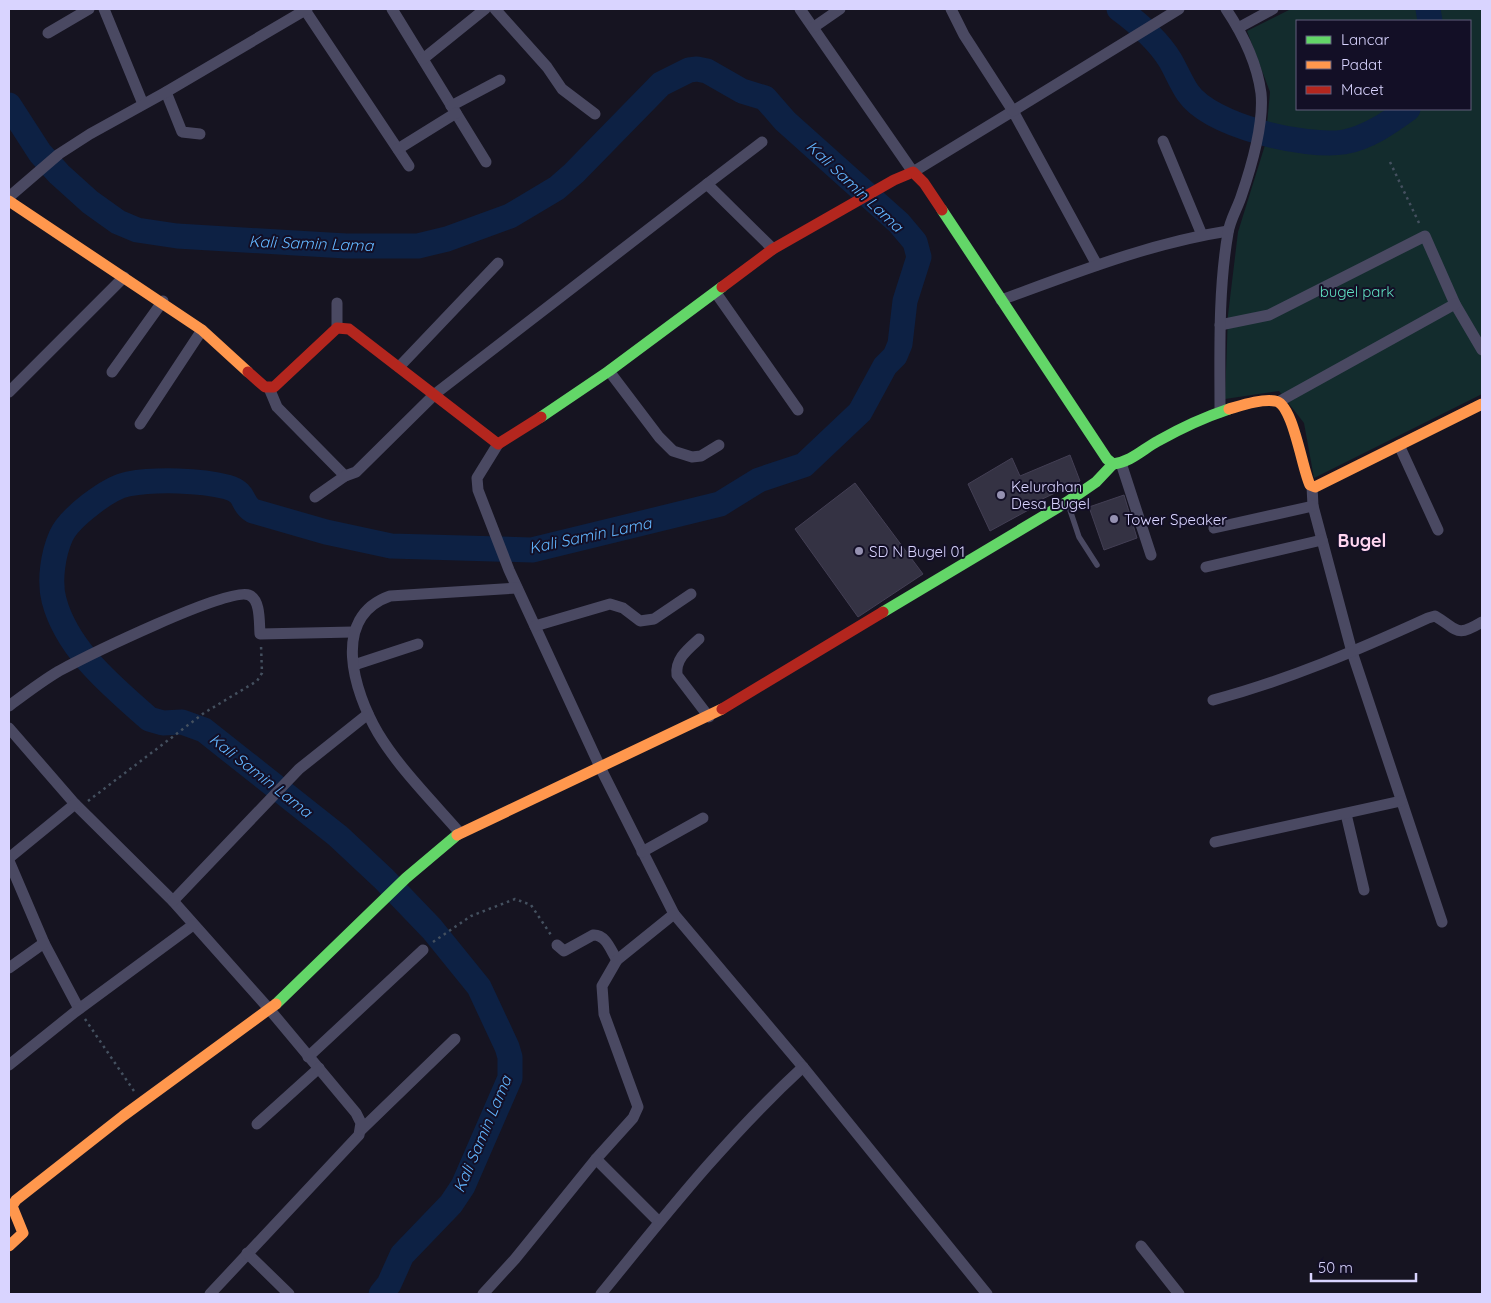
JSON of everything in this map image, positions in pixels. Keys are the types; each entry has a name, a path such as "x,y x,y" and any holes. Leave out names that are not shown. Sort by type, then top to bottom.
{"street":[{"path":"48,33 89,9"},
{"path":"104,9 143,104"},
{"path":"392,9 486,162"},
{"path":"495,9 547,67 562,89 595,114"},
{"path":"800,9 914,172 924,183 1107,459 1117,464 1151,556"},
{"path":"814,27 840,9"},
{"path":"952,9 964,35 1013,110 1097,265"},
{"path":"987,1294 803,1067 674,914 602,769 517,588 477,484 481,470 498,444 609,371 773,249 894,180 914,172 1179,9"},
{"path":"1220,412 1220,325 1228,231 1241,196 1260,121 1261,93 1254,64 1238,28 1226,9"},
{"path":"1238,28 1272,9"},
{"path":"9,197 59,154 300,11 409,166"},
{"path":"423,59 478,11"},
{"path":"398,148 500,80"},
{"path":"166,92 182,132 200,134"},
{"path":"1163,140 1202,235"},
{"path":"315,497 346,476 356,472 435,394 762,142"},
{"path":"707,184 773,249"},
{"path":"9,201 163,302 202,330 260,384 269,388 279,384 337,328 337,303"},
{"path":"1001,300 1097,265 1202,235 1228,231"},
{"path":"1220,325 1269,315 1424,236 1455,304 1482,350"},
{"path":"399,368 498,263"},
{"path":"9,392 124,277"},
{"path":"716,293 798,410"},
{"path":"112,372 163,302"},
{"path":"9,1246 23,1233 11,1203 142,1102 270,1010 393,890 460,833 602,769 709,717 1067,502 1096,482 1117,464 1156,442 1220,412 1280,401 1455,304"},
{"path":"337,328 349,329 498,444"},
{"path":"140,424 202,330"},
{"path":"609,371 659,438 673,451 692,457 701,456 719,445"},
{"path":"269,388 272,400 277,407 346,476"},
{"path":"1280,401 1291,420 1303,473 1312,486 1313,506 1352,652 1442,922"},
{"path":"1312,486 1328,482 1482,404"},
{"path":"1399,445 1438,530"},
{"path":"1214,528 1313,506"},
{"path":"1206,567 1322,540"},
{"path":"460,833 379,734 368,714 359,689 354,665 353,632 368,607 377,600 390,596 517,588"},
{"path":"9,706 58,672 190,609 237,594 247,594 252,597 256,604 260,634 353,632"},
{"path":"535,626 610,604 623,608 640,621 647,621 654,619 691,594"},
{"path":"1213,700 1284,678 1352,652 1428,618 1435,616 1459,631 1465,632 1482,622"},
{"path":"699,639 681,656 676,669 677,675 709,717"},
{"path":"354,665 418,644"},
{"path":"173,901 299,769 368,714"},
{"path":"9,728 77,806 173,901 270,1010 356,1113 361,1123 361,1130"},
{"path":"1215,842 1401,801"},
{"path":"77,806 9,860 44,943 79,1009"},
{"path":"1346,814 1364,890"},
{"path":"642,852 703,818"},
{"path":"483,1294 515,1259 596,1159 633,1118 638,1107 602,1007 602,986 617,960 674,914"},
{"path":"9,1065 79,1009 193,925"},
{"path":"557,945 564,951 593,935 598,935 604,938 617,960"},
{"path":"9,968 44,943"},
{"path":"308,1057 422,950"},
{"path":"210,1294 361,1130 455,1038"},
{"path":"601,1294 738,1129 803,1067"},
{"path":"257,1124 319,1068"},
{"path":"596,1159 659,1222"},
{"path":"1141,1246 1179,1294"},
{"path":"247,1253 290,1294"}],"lane":[{"path":"1067,502 1079,537 1097,565"}],"path":[{"path":"1390,162 1424,236"},
{"path":"77,806 204,713 259,679 262,673 260,634"},
{"path":"422,950 471,916 515,900 531,905 557,945"},
{"path":"79,1009 142,1102"}],"green space":[{"name":"bugel park","path":"1291,9 1482,9 1482,394 1314,478 1304,423 1279,391 1225,399 1228,315 1238,232 1265,145 1270,92 1247,31"}],"building":[{"name":"Kelurahan Desa Bugel","path":"1070,455 1080,481 1032,504 1034,507 990,531 968,484 1012,458 1020,476"},
{"name":"SD N Bugel 01","path":"855,483 923,574 858,617 795,529"},
{"name":"Tower Speaker","path":"1124,495 1137,538 1104,550 1089,507"}],"waterway":[{"name":"Kali Samin Lama","path":"1119,9 1159,45 1170,60 1188,93 1200,105 1237,125 1306,142 1344,142 1361,137 1385,125 1407,110"},
{"name":"Kali Samin Lama","path":"1428,9 1430,20"},
{"name":"Kali Samin Lama","path":"9,105 40,153 59,174 90,202 118,222 137,230 177,236 346,246 418,246 447,239 510,216 557,188 661,84 689,70 697,69 707,71 742,91 765,98 785,121 899,223 915,242 919,257 905,301 900,344 895,356 885,366 860,412 804,465 759,480 720,504 532,550 391,546 326,532 253,511 246,505 238,492 227,487 191,482 151,481 128,484 100,497 80,513 61,536 53,568 52,585 54,600 60,618 69,635 92,666 149,719 163,723 182,722 204,730 338,836 384,879 432,929 479,987 507,1047 510,1057 510,1078 463,1186 451,1204 402,1255 389,1284 381,1294"}],"traffic: fast":[{"path":"942,210 1107,459 1113,464 1131,458 1184,427 1229,409"},
{"path":"541,417 609,371 722,287"},
{"path":"883,612 1067,502 1096,482 1113,464"},
{"path":"276,1004 406,878 457,835"}],"traffic: slow":[{"path":"9,201 202,330 248,372"},
{"path":"1229,409 1264,401 1275,401 1281,405 1292,424 1310,485 1315,487 1482,404"},
{"path":"457,835 722,709"},
{"path":"9,1246 23,1233 12,1206 16,1200 123,1116 276,1004"}],"traffic: jam":[{"path":"722,287 773,249 894,180 913,172 924,183 942,210"},
{"path":"248,372 265,387 274,387 337,328 349,329 498,444 541,417"},
{"path":"722,709 883,612"}],"place":[{"name":"Kelurahan Desa Bugel","path":"1001,495"},
{"name":"Tower Speaker","path":"1114,519"},
{"name":"SD N Bugel 01","path":"859,551"}],"district":[{"name":"Bugel","path":"1362,540"}]}
